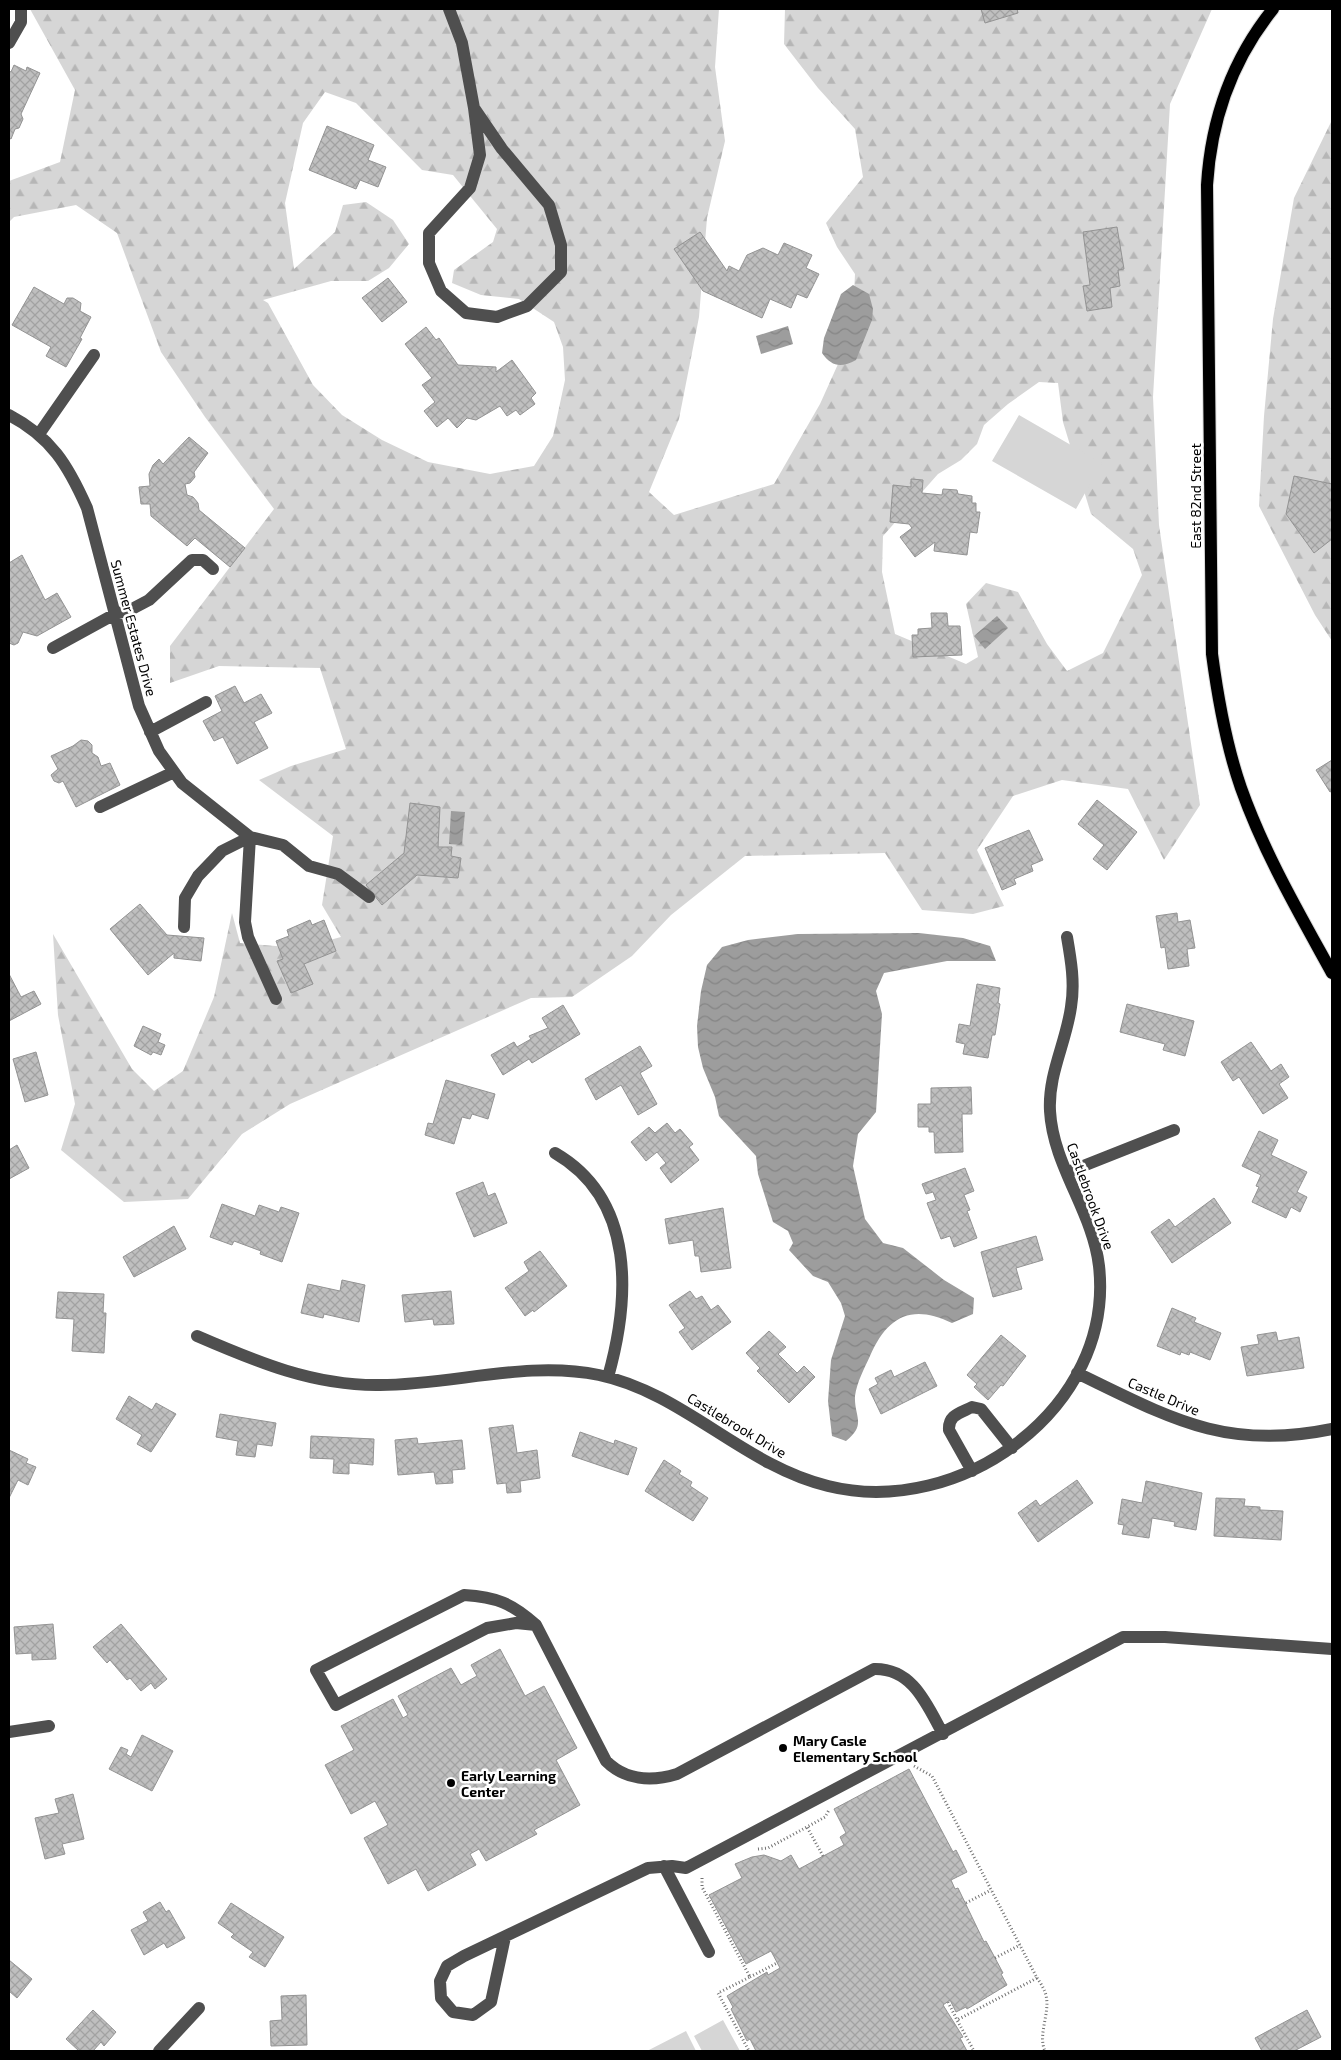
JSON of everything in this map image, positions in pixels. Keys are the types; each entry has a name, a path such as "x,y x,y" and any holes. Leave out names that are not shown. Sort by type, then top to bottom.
{"main road":[{"name":"East 82nd Street","path":"1273,9 1245,51 1224,95 1215,126 1209,160 1207,215 1212,654 1221,713 1240,787 1276,870 1332,973"}],"street":[{"path":"9,43 14,38 21,22 21,9"},
{"path":"449,9 462,43 474,108 480,155 470,188 429,233 429,263 441,291 466,313 497,318 527,306 561,272 561,245 549,205 502,148 474,108"},
{"path":"39,434 94,355"},
{"name":"Summer Estates Drive","path":"9,415 39,434 56,450 68,468 87,508 139,706 159,751 182,783 250,837"},
{"path":"53,648 115,614 130,610 149,600 192,560 203,560 213,568"},
{"path":"150,732 206,702"},
{"path":"100,808 174,772"},
{"path":"184,927 185,898 198,876 222,851 250,837 283,845 309,866 338,874 369,897"},
{"path":"250,837 245,922 248,937 276,998"},
{"name":"Castlebrook Drive","path":"197,1336 275,1369 337,1383 409,1384 550,1369 608,1377 637,1386 677,1406 774,1467 827,1486 882,1492 937,1484 972,1472 1012,1448 1049,1414 1077,1373 1092,1336 1100,1301 1100,1282 1095,1247 1054,1135 1050,1109 1051,1082 1071,1007 1072,958 1067,937"},
{"path":"1068,1172 1174,1130"},
{"path":"555,1152 587,1178 605,1203 620,1252 623,1305 618,1340 608,1377"},
{"name":"Castle Drive","path":"1077,1373 1175,1420 1200,1428 1254,1436 1290,1436 1332,1429"},
{"path":"972,1472 949,1430 952,1417 972,1407 981,1409 1012,1448"},
{"path":"536,1625 516,1623 487,1628 336,1705 316,1670 464,1595 489,1596 521,1611 536,1625 606,1761 616,1772 648,1780 677,1774 874,1669 886,1669 909,1680 918,1689 943,1734"},
{"path":"505,1936 498,1959 491,2002 473,2015 453,2012 441,1998 440,1981 448,1966 505,1936 648,1868 664,1866 686,1868 1129,1636 1332,1650"},
{"path":"9,1732 50,1726"},
{"path":"664,1866 709,1952"},
{"path":"158,2051 199,2008"}],"path":[{"path":"909,1767 917,1766 932,1776 1045,1992 1043,2042 1045,2051"},
{"path":"756,1849 768,1848 807,1827 825,1817 830,1809"},
{"path":"807,1827 823,1856"},
{"path":"709,1874 702,1879 702,1887 750,1977"},
{"path":"966,1903 991,1890"},
{"path":"995,1958 1020,1944"},
{"path":"750,2051 718,1993 777,1963"},
{"path":"957,2020 1037,1978"},
{"path":"948,2002 974,2051"}],"green space":[{"path":"30,9 719,9 715,67 725,141 707,218 699,317 679,419 649,492 674,515 774,484 820,404 852,333 855,274 837,247 826,223 863,177 855,129 818,88 784,44 785,9 1212,9 1170,104 1153,397 1159,525 1200,805 1164,860 1128,789 1062,780 1013,796 977,850 1004,906 973,914 922,910 885,853 745,856 671,915 632,956 572,997 531,998 290,1104 242,1134 188,1199 124,1202 61,1150 75,1104 58,1015 53,934 132,1069 154,1091 183,1071 214,997 232,913 240,943 300,948 341,937 322,905 333,836 259,780 291,766 346,749 320,668 219,666 170,683 170,646 274,509 205,417 161,352 117,233 76,205 14,217 9,222 9,181 60,162 75,90","holes":["325,92 356,103 422,170 453,175 497,229 493,242 454,270 452,283 481,295 519,299 554,322 563,347 565,380 553,436 534,466 490,474 428,462 382,440 342,415 313,385 268,303 263,300 331,281 368,281 389,268 409,244 393,220 366,202 343,205 335,232 294,269 285,203 303,123","1039,382 1058,383 1063,422 1091,514 1133,549 1142,575 1103,653 1067,671 1047,644 1018,592 986,583 966,604 978,657 966,664 895,634 882,572 883,536 938,474 961,460 977,444 984,425 1008,404"]},
{"path":"1332,120 1332,641 1315,615 1259,506 1264,416 1273,319 1294,198"},
{"path":"1019,415 1102,463 1076,509 992,461"},
{"path":"723,2020 740,2051 702,2051 694,2036"},
{"path":"686,2031 696,2051 647,2051"}],"water":[{"path":"853,285 869,294 873,309 872,320 856,360 837,365 829,361 822,353 824,338 841,294"},
{"path":"788,326 793,344 761,354 756,336"},
{"path":"997,616 1008,628 985,649 974,636"},
{"path":"451,811 465,812 462,845 449,844"},
{"path":"919,933 963,938 990,946 996,961 947,961 884,973 876,991 882,1014 876,1112 858,1134 853,1166 865,1219 883,1243 903,1248 944,1280 974,1298 973,1314 952,1323 924,1314 913,1314 902,1317 884,1332 857,1386 855,1403 858,1425 846,1441 832,1436 828,1401 831,1360 845,1316 841,1303 828,1282 813,1276 789,1250 793,1243 788,1231 773,1222 758,1174 756,1156 719,1116 715,1097 703,1068 698,1047 697,1026 701,991 707,965 722,947 748,940 798,934"}],"building":[{"path":"981,9 1017,9 1018,13 985,23"},
{"path":"14,65 26,71 27,67 40,73 21,114 23,119 19,128 15,129 11,139 9,138 9,71 11,72"},
{"path":"327,126 374,145 368,160 386,167 378,187 360,180 356,189 309,170"},
{"path":"1117,227 1124,269 1118,270 1120,286 1110,288 1112,307 1087,311 1083,286 1090,285 1083,232"},
{"path":"700,232 727,271 729,266 739,271 747,255 763,248 778,255 784,243 812,255 806,268 819,274 807,298 797,294 791,308 770,299 762,318 703,291 674,249"},
{"path":"388,278 407,302 382,322 362,298"},
{"path":"34,287 64,304 67,298 73,298 81,303 80,311 91,317 80,338 82,339 66,367 46,356 51,347 12,325"},
{"path":"426,327 436,340 439,338 458,365 496,367 496,372 512,360 536,393 531,398 535,404 520,415 516,410 507,416 500,406 476,420 467,418 457,428 448,418 437,427 424,411 435,402 422,385 432,378 405,344"},
{"path":"189,437 208,453 194,472 195,477 190,483 185,484 187,495 193,497 198,503 199,510 245,548 230,567 195,538 187,546 151,516 150,504 141,504 139,487 150,486 149,474 153,465 159,459 163,464"},
{"path":"1294,476 1332,484 1332,539 1314,553 1286,514"},
{"path":"911,479 923,480 922,493 942,495 943,489 957,490 958,494 972,496 972,503 976,503 976,512 980,512 977,533 970,532 967,555 934,551 935,542 915,557 900,537 912,528 909,524 890,522 893,485 911,487"},
{"path":"22,555 45,600 57,593 71,617 37,636 23,632 18,643 14,645 9,643 9,563"},
{"path":"931,613 947,613 948,626 960,626 962,655 913,657 912,635 918,635 918,629 932,628"},
{"path":"235,686 244,703 261,694 272,713 254,722 268,748 237,764 223,737 214,741 203,721 222,711 215,696"},
{"path":"81,740 88,741 92,745 92,753 98,757 101,766 110,763 120,785 76,807 63,781 59,783 54,781 51,775 58,769 51,756 73,746"},
{"path":"1332,760 1332,791 1330,792 1316,770"},
{"path":"1097,800 1137,832 1107,870 1093,859 1104,845 1078,824"},
{"path":"410,803 440,807 438,847 452,847 451,856 461,858 458,878 417,875 382,905 366,885 404,853"},
{"path":"1029,830 1043,860 1031,865 1033,871 1014,879 1016,884 1002,890 985,848"},
{"path":"140,904 167,935 204,938 201,961 174,958 174,953 148,975 110,929"},
{"path":"1177,913 1178,922 1190,920 1195,948 1187,949 1189,966 1168,969 1165,947 1161,948 1156,916"},
{"path":"310,920 312,925 324,920 336,951 304,964 313,984 291,993 277,961 283,959 276,941 289,936 287,930"},
{"path":"9,974 21,997 34,991 41,1004 9,1021"},
{"path":"977,984 1000,988 998,1003 1000,1004 995,1035 992,1035 988,1058 963,1054 965,1044 956,1042 959,1024 970,1026"},
{"path":"1127,1004 1194,1021 1185,1056 1163,1050 1165,1044 1120,1032"},
{"path":"563,1005 580,1034 532,1063 529,1059 503,1075 491,1055 514,1042 517,1047 531,1039 529,1036 548,1028 542,1018"},
{"path":"143,1026 161,1034 158,1042 165,1045 161,1055 153,1052 151,1055 134,1046"},
{"path":"1251,1042 1271,1071 1281,1064 1289,1077 1279,1084 1288,1098 1263,1114 1239,1077 1233,1081 1221,1062"},
{"path":"640,1046 652,1066 640,1073 657,1104 638,1115 621,1085 596,1100 585,1079"},
{"path":"36,1052 48,1095 25,1102 13,1059"},
{"path":"446,1080 495,1094 488,1119 472,1114 470,1119 462,1117 454,1144 425,1135 428,1123 433,1124"},
{"path":"971,1087 972,1114 962,1114 963,1152 935,1153 934,1132 929,1132 929,1127 918,1127 918,1104 931,1104 931,1088"},
{"path":"667,1123 675,1133 680,1129 693,1144 689,1147 699,1160 671,1183 660,1168 666,1163 657,1152 646,1161 631,1142 649,1127 655,1133"},
{"path":"1259,1131 1278,1140 1271,1155 1307,1172 1297,1192 1307,1197 1300,1212 1291,1207 1286,1218 1252,1202 1259,1187 1256,1186 1261,1175 1242,1166"},
{"path":"17,1145 29,1168 9,1179 9,1150"},
{"path":"965,1168 974,1191 964,1195 970,1210 967,1211 977,1238 954,1247 950,1236 941,1239 927,1203 936,1200 933,1192 926,1194 922,1184"},
{"path":"483,1182 488,1196 495,1193 507,1223 474,1237 456,1193"},
{"path":"1214,1198 1231,1223 1172,1263 1151,1232 1169,1219 1175,1227"},
{"path":"222,1204 255,1216 259,1205 279,1212 281,1207 299,1213 282,1262 260,1254 261,1251 234,1241 232,1245 210,1237"},
{"path":"723,1208 731,1268 701,1272 699,1256 695,1256 693,1240 669,1244 665,1219"},
{"path":"174,1226 186,1249 134,1277 123,1257"},
{"path":"1036,1236 1043,1260 1016,1268 1022,1289 993,1297 981,1252"},
{"path":"540,1251 567,1286 534,1312 533,1310 525,1316 505,1288 529,1271 524,1262"},
{"path":"342,1280 365,1285 359,1322 324,1314 323,1318 301,1313 308,1284 340,1291"},
{"path":"451,1291 454,1324 434,1325 433,1319 405,1322 402,1295"},
{"path":"690,1291 696,1299 702,1296 711,1310 718,1305 731,1322 692,1350 679,1332 685,1328 669,1305"},
{"path":"58,1292 104,1294 103,1313 106,1313 104,1353 72,1351 74,1319 56,1318"},
{"path":"1172,1308 1196,1318 1194,1322 1221,1333 1210,1360 1190,1352 1189,1355 1181,1352 1180,1355 1157,1346"},
{"path":"769,1331 786,1347 778,1354 797,1373 804,1366 815,1377 789,1403 757,1371 760,1368 746,1353"},
{"path":"1276,1332 1278,1341 1299,1337 1304,1368 1247,1376 1241,1347 1259,1344 1257,1335"},
{"path":"1001,1335 1026,1356 1003,1386 1001,1385 988,1400 974,1387 977,1384 967,1375"},
{"path":"925,1362 937,1386 881,1414 869,1389 878,1384 875,1378 891,1370 894,1377"},
{"path":"129,1396 152,1410 156,1403 176,1414 151,1452 137,1444 142,1435 116,1419"},
{"path":"220,1414 276,1423 272,1446 257,1444 255,1457 236,1455 238,1441 216,1437"},
{"path":"513,1425 517,1453 537,1450 540,1478 520,1481 521,1492 507,1493 506,1483 497,1484 489,1428"},
{"path":"580,1432 614,1444 615,1440 637,1448 628,1475 572,1456"},
{"path":"311,1436 374,1439 373,1465 349,1463 349,1474 333,1473 334,1459 310,1458"},
{"path":"417,1438 418,1444 462,1440 465,1469 452,1470 453,1483 436,1484 434,1472 398,1475 395,1440"},
{"path":"9,1450 28,1459 26,1463 36,1467 28,1485 18,1480 9,1498"},
{"path":"664,1460 681,1471 679,1474 692,1482 690,1486 708,1498 693,1521 645,1491"},
{"path":"1077,1480 1093,1503 1038,1542 1018,1513 1036,1500 1040,1506"},
{"path":"1146,1481 1202,1493 1196,1530 1174,1526 1175,1522 1152,1518 1149,1538 1122,1534 1124,1525 1118,1524 1122,1499 1142,1503"},
{"path":"1216,1498 1245,1499 1244,1506 1260,1507 1260,1510 1283,1511 1281,1540 1214,1536"},
{"path":"53,1624 56,1659 32,1660 32,1653 16,1654 14,1627"},
{"path":"121,1624 167,1679 155,1689 151,1683 141,1691 130,1678 127,1680 110,1660 107,1663 93,1647"},
{"name":"Early Learning Center","path":"500,1649 525,1696 544,1686 577,1748 556,1760 580,1805 534,1830 537,1834 486,1861 479,1849 470,1854 476,1865 428,1891 416,1869 388,1884 364,1838 388,1825 375,1801 351,1814 325,1765 354,1750 341,1726 393,1699 403,1718 408,1715 398,1696 451,1668 461,1685 477,1676 471,1665"},
{"path":"142,1735 173,1751 152,1791 109,1769 121,1747 128,1750 126,1754 131,1757"},
{"path":"909,1769 953,1852 956,1850 967,1872 951,1880 955,1889 958,1888 984,1942 986,1941 1003,1973 1001,1974 1007,1985 967,2009 966,2007 956,2012 950,2000 943,2005 963,2037 960,2038 967,2051 756,2051 750,2039 747,2041 731,2009 733,2007 727,1996 767,1972 768,1975 780,1968 771,1951 746,1964 709,1895 742,1878 735,1864 752,1857 764,1855 781,1861 791,1855 799,1869 844,1845 840,1837 846,1833 834,1809"},
{"path":"73,1794 84,1839 62,1844 65,1854 45,1859 35,1818 59,1813 55,1799"},
{"path":"160,1902 166,1912 169,1910 185,1938 167,1948 164,1943 144,1955 131,1930 148,1921 143,1912"},
{"path":"231,1903 284,1937 265,1967 249,1957 253,1952 231,1937 234,1934 218,1923"},
{"path":"9,1960 32,1979 17,1998 9,1991"},
{"path":"306,1995 307,2045 271,2046 270,2021 282,2020 281,1996"},
{"path":"93,2010 116,2032 104,2046 101,2042 93,2051 79,2051 66,2039"},
{"path":"1307,2010 1321,2037 1294,2051 1262,2051 1255,2038"}],"place":[{"name":"Mary Casle Elementary School","path":"783,1748"},
{"name":"Early Learning Center","path":"451,1783"}]}
